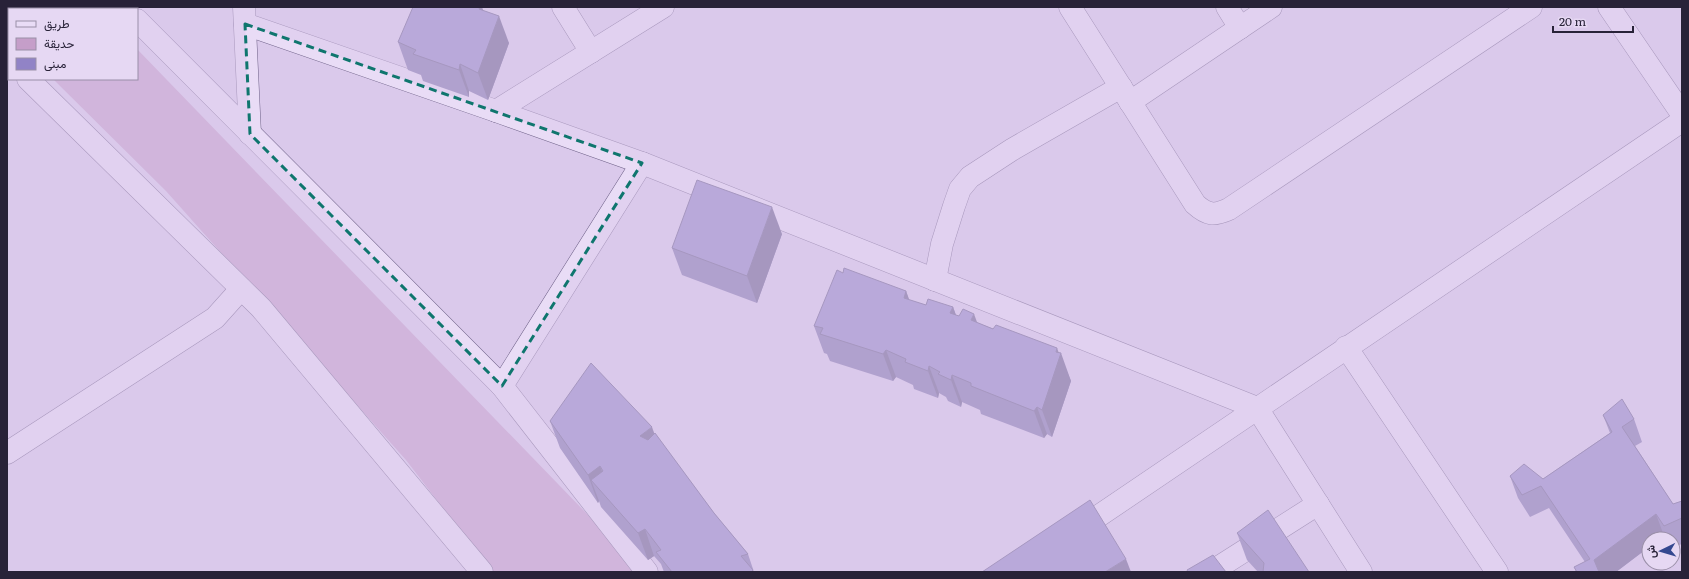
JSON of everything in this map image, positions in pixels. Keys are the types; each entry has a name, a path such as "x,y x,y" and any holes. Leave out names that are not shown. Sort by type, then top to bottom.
{"street":[{"path":"563,7 591,52"},
{"path":"496,111 663,7"},
{"path":"1070,7 1194,204 1202,211 1212,214 1219,214 1229,209 1531,7"},
{"path":"1227,7 1240,28"},
{"path":"935,280 942,244 954,206 960,189 970,177 1013,149 1125,94 1240,28 1271,7"},
{"path":"1609,7 1682,114"},
{"path":"250,134 245,16 496,111 642,164 1257,408 1361,572"},
{"path":"138,21 502,386 647,572"},
{"path":"29,80 261,308 482,572"},
{"path":"1061,541 1682,121"},
{"path":"502,386 642,164"},
{"path":"7,453 215,318 241,289"},
{"path":"1346,347 1497,572"},
{"path":"1211,572 1318,504"}],"highlighted area":[{"path":"245,24 642,163 502,386 250,134"}],"green space":[{"path":"7,7 97,8 8,8 8,33"},
{"path":"138,50 588,515 638,572 492,572 406,460 166,191 54,80 138,80"}],"building":[{"path":"413,7 480,7 479,9 499,16 478,73 460,64 459,70 413,54 416,50 398,42"},
{"path":"697,180 772,207 747,276 672,248"},
{"path":"844,268 906,291 904,298 926,305 928,299 953,307 950,313 959,316 963,309 974,314 971,320 993,329 996,325 1057,348 1056,352 1061,353 1042,410 1037,407 1034,411 971,386 971,383 952,375 951,380 938,374 940,372 929,366 928,371 905,362 906,359 886,350 883,354 820,334 823,328 814,326 837,270 843,273"},
{"path":"591,363 652,427 640,436 648,440 655,433 714,513 748,554 741,556 753,570 751,572 672,572 656,552 661,550 645,529 638,533 591,480 603,471 600,466 588,475 550,421"},
{"path":"1622,399 1634,419 1622,427 1673,504 1682,501 1682,518 1664,526 1656,514 1594,560 1599,572 1577,572 1574,567 1590,559 1541,486 1522,495 1510,476 1524,464 1543,479 1612,432 1603,415"},
{"path":"1090,500 1126,559 1105,572 982,572"},
{"path":"1268,510 1309,572 1263,572 1264,563 1237,533"},
{"path":"1213,555 1226,572 1188,572 1187,570"}]}
